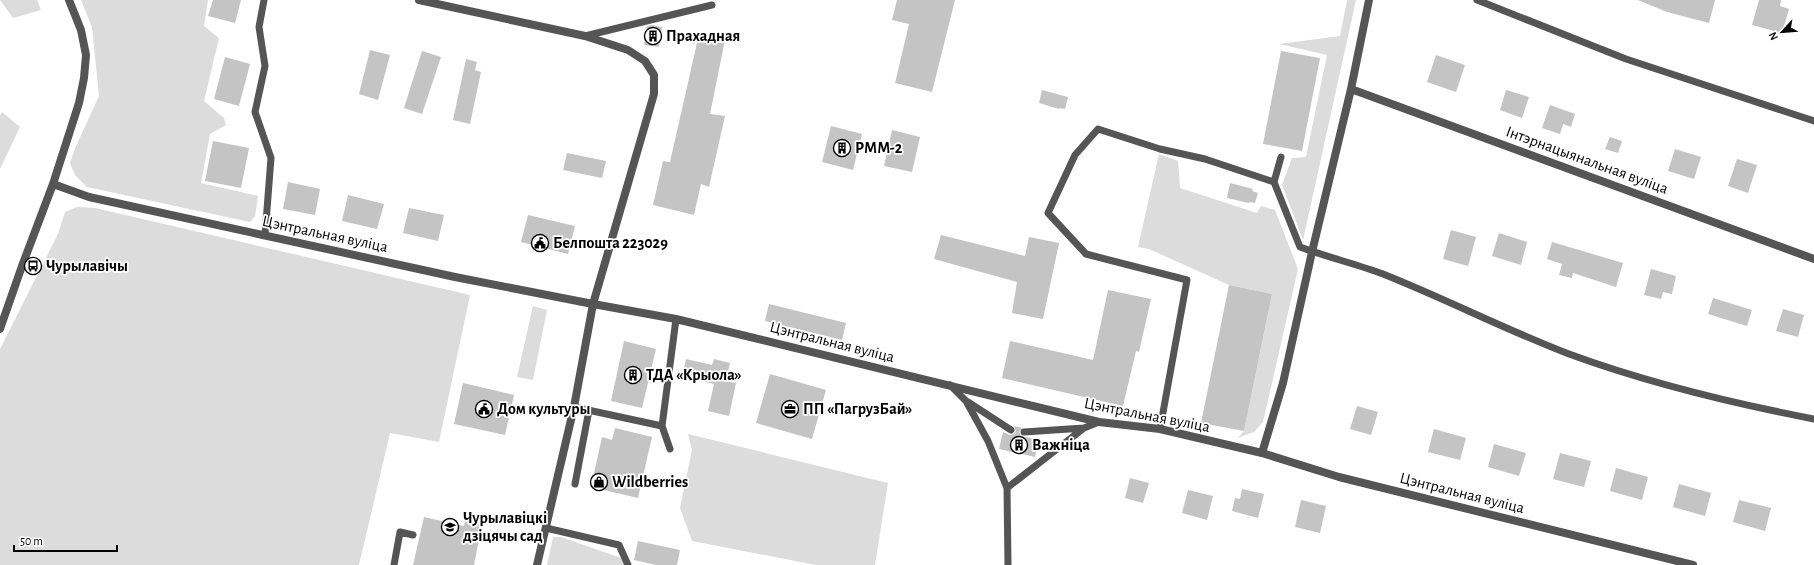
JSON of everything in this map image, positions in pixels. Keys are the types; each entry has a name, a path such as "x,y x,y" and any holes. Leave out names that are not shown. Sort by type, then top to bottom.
{"street":[{"path":"0,329 53,184 79,103 84,78 86,55 81,30 69,0"},
{"path":"419,0 585,36 628,50 645,61 654,75 654,94 593,304 574,407 537,565"},
{"path":"1262,453 1284,384 1312,252 1351,89 1369,0"},
{"name":"Інтэрнацыянальная вуліца","path":"1351,89 1814,259"},
{"name":"Цэнтральная вуліца","path":"53,184 89,197 265,236 455,277 676,319 1099,422 1160,429 1262,453 1339,477 1693,565"}],"lane":[{"path":"264,0 259,27 265,66 255,112 271,158 265,236"},
{"path":"1477,0 1626,59 1814,121"},
{"path":"585,36 712,5"},
{"path":"1160,429 1187,280 1086,254 1048,213 1075,155 1098,129 1160,149 1205,159 1274,182"},
{"path":"1281,157 1274,182 1300,247 1384,274 1569,354 1649,380 1770,411 1814,419"},
{"path":"670,450 662,426 676,319"},
{"path":"950,385 966,401 1012,430"},
{"path":"966,401 988,441 1007,488 1008,565"},
{"path":"574,407 662,426"},
{"path":"575,484 589,410"},
{"path":"1007,488 1084,428 1099,422"},
{"path":"1024,432 1084,428"},
{"path":"546,528 619,545 628,565"},
{"path":"394,565 400,532 413,535"}],"shaded area":[{"path":"0,0 37,0 41,10 13,18"},
{"path":"81,0 208,0 204,26 219,38 204,101 224,118 226,125 210,134 201,183 258,196 255,216 250,222 87,187 75,175 70,163 76,146 99,96 92,27"},
{"path":"1347,0 1356,0 1303,240 1282,185 1292,158 1306,157 1327,55 1279,44 1340,36"},
{"path":"2,112 20,127 0,169 0,116"},
{"path":"1159,154 1178,161 1180,188 1257,213 1261,206 1275,210 1298,269 1263,422 1254,432 1238,438 1244,431 1272,294 1229,285 1149,249 1138,247"},
{"path":"77,207 95,208 470,295 439,442 390,433 359,565 0,565 0,349 58,234 65,212"},
{"path":"533,306 547,310 533,380 517,377"},
{"path":"688,434 888,483 875,565 816,565 692,541 680,508 692,450"},
{"path":"553,537 561,537 621,558 625,565 547,565"}],"building":[{"path":"213,0 241,0 235,23 208,16"},
{"path":"897,0 955,0 932,92 895,83 909,24 892,20"},
{"path":"1638,0 1715,0 1709,23 1667,12"},
{"path":"1759,0 1781,0 1780,6 1789,9 1782,33 1752,25"},
{"name":"Прахадная","path":"652,25 662,27 659,47 644,45 647,26"},
{"path":"699,34 725,40 710,114 725,116 709,187 701,184 694,215 653,205 663,161 670,162"},
{"path":"370,50 390,55 378,100 359,94"},
{"path":"422,51 441,57 422,114 404,108"},
{"path":"1281,51 1320,58 1302,151 1263,144"},
{"path":"1436,55 1465,65 1456,92 1427,82"},
{"path":"225,57 250,64 239,106 214,99"},
{"path":"466,59 477,62 475,70 481,72 470,124 453,120"},
{"path":"1042,90 1068,97 1065,109 1059,109 1039,103"},
{"path":"1506,90 1529,97 1522,118 1500,110"},
{"path":"1550,105 1575,114 1571,127 1563,124 1560,134 1542,128"},
{"name":"РММ-2","path":"831,126 862,134 853,170 822,162"},
{"path":"892,130 920,137 912,172 884,166"},
{"path":"1610,137 1622,141 1618,153 1605,149"},
{"path":"213,141 249,148 241,188 205,181"},
{"path":"1675,149 1701,157 1694,179 1668,171"},
{"path":"567,153 606,161 602,178 563,170"},
{"path":"1737,159 1757,165 1748,193 1728,186"},
{"path":"288,182 320,189 315,215 283,209"},
{"path":"1230,183 1253,189 1252,191 1258,193 1255,203 1227,198"},
{"path":"348,195 384,204 377,229 342,221"},
{"path":"409,208 444,215 438,241 403,233"},
{"path":"528,215 575,226 568,254 521,242"},
{"path":"1451,230 1476,237 1468,266 1443,259"},
{"path":"1499,233 1527,242 1521,265 1492,256"},
{"path":"941,235 1025,256 1029,237 1059,243 1043,319 1012,313 1017,282 934,259"},
{"path":"1552,242 1623,263 1616,287 1573,273 1572,278 1559,275 1562,264 1547,259"},
{"path":"1651,269 1676,276 1672,294 1663,292 1661,299 1644,295"},
{"path":"1229,285 1272,294 1244,431 1201,423"},
{"path":"1108,290 1151,299 1139,352 1136,351 1123,406 1002,378 1010,341 1093,360"},
{"path":"1713,298 1752,310 1747,326 1708,314"},
{"path":"769,304 846,323 842,340 765,321"},
{"path":"1783,309 1804,315 1798,337 1776,331"},
{"name":"ТДА «Крыола»","path":"624,341 656,349 642,408 611,401"},
{"path":"686,359 712,365 714,359 730,363 726,381 736,383 729,416 708,411 714,384 682,376"},
{"path":"770,374 826,390 812,439 756,423"},
{"name":"Дом культуры","path":"463,383 514,395 505,435 454,424"},
{"path":"1357,406 1378,412 1371,435 1350,429"},
{"name":"Важніца","path":"1014,426 1022,428 1019,432 1021,436 1039,440 1035,457 999,449 1003,432 1010,435 1014,434 1016,431"},
{"path":"615,428 652,437 638,498 591,487 602,437 612,440"},
{"path":"1434,429 1466,438 1460,460 1428,452"},
{"path":"1494,444 1526,453 1519,476 1488,467"},
{"path":"1560,453 1591,461 1584,487 1553,479"},
{"path":"1616,468 1648,477 1642,500 1610,491"},
{"path":"1130,478 1149,483 1143,503 1125,498"},
{"path":"1679,484 1711,493 1705,516 1673,507"},
{"path":"1242,489 1264,494 1258,518 1232,511 1235,498 1240,499"},
{"path":"1188,490 1213,496 1207,520 1182,513"},
{"path":"1301,500 1326,506 1320,533 1295,527"},
{"path":"1739,500 1771,508 1765,531 1733,522"},
{"path":"424,517 464,526 465,521 482,524 474,565 413,565"},
{"path":"638,541 680,550 677,565 656,565 634,560"}],"place":[{"name":"Прахадная","path":"653,36"},
{"name":"РММ-2","path":"842,148"},
{"name":"Белпошта 223029","path":"540,243"},
{"name":"Чурылавічы","path":"33,266"},
{"name":"ТДА «Крыола»","path":"633,375"},
{"name":"Дом культуры","path":"484,409"},
{"name":"ПП «ПагрузБай»","path":"790,409"},
{"name":"Важніца","path":"1019,445"},
{"name":"Wildberries","path":"599,482"},
{"name":"Чурылавіцкі дзіцячы сад","path":"450,527"}]}
